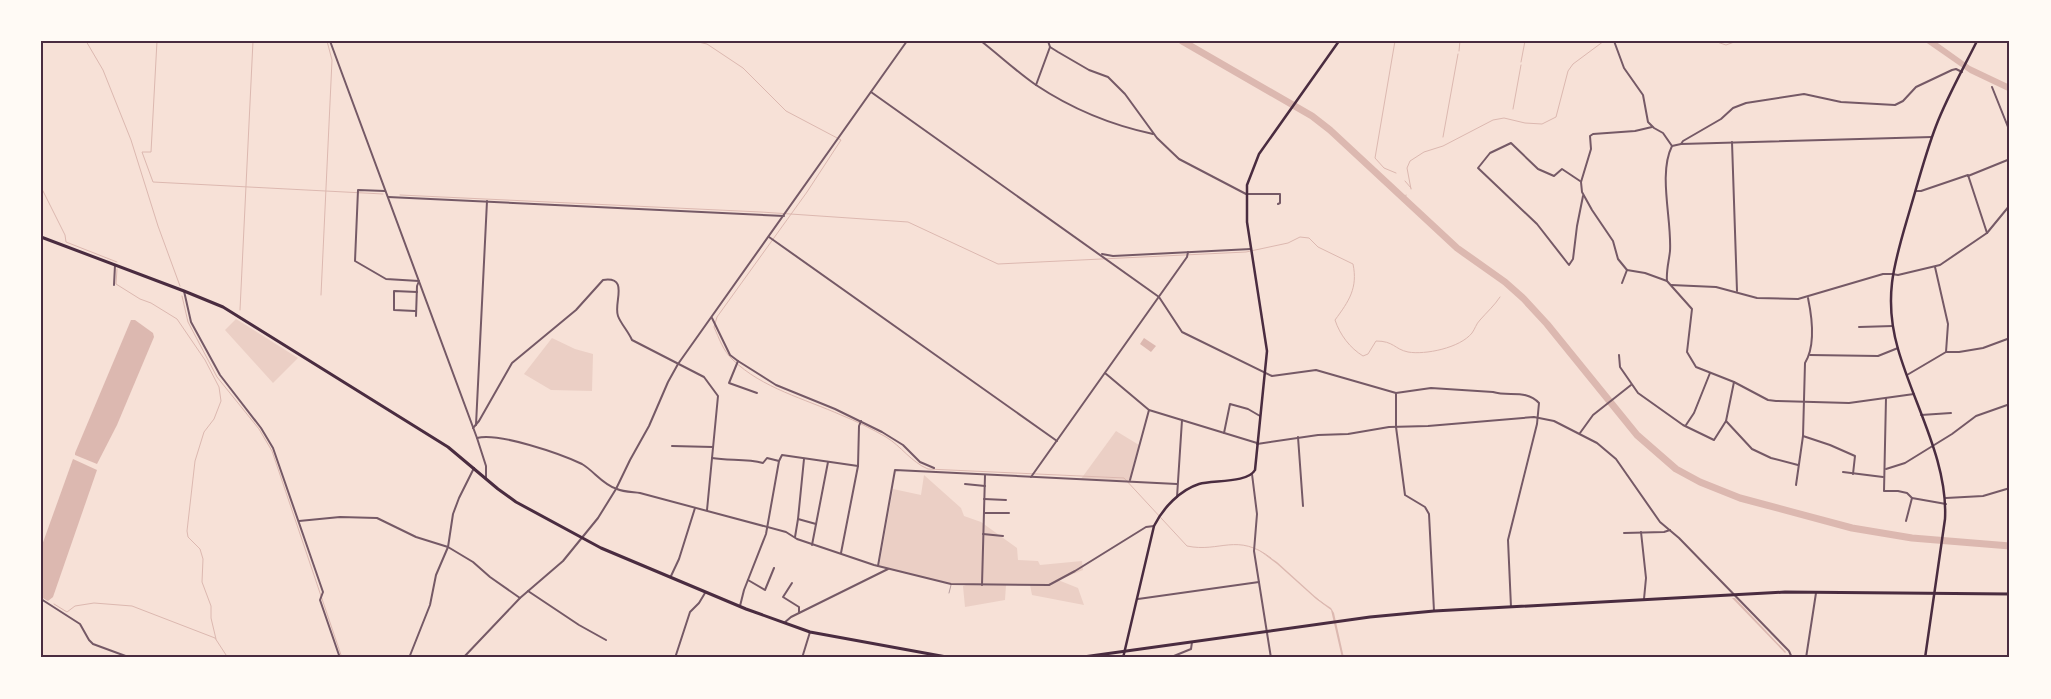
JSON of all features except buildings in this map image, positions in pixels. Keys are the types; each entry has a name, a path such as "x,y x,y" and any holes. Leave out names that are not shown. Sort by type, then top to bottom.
{"highway":[{"path":"42,239 184,291 236,314 448,447 516,502 582,539 640,566 784,624 810,632 931,656 952,658"},
{"path":"1076,658 1333,622 1434,611 1816,591 2010,594"}],"main road":[{"path":"1123,658 1154,526 1162,511 1198,484 1244,478 1252,474 1256,464 1266,374 1266,346 1246,215 1246,194 1252,169 1259,154 1339,41"},
{"path":"1925,658 1943,533 1946,498 1943,478 1898,348 1890,304 1892,274 1932,137 1977,41"}],"street":[{"path":"330,41 477,438 486,466 486,479"},
{"path":"463,658 528,590 563,561 582,539 616,489 655,415 668,382 678,364 907,41"},
{"path":"981,41 1036,85 1060,100 1090,115 1130,129 1153,134"},
{"path":"1036,85 1050,47 1048,41"},
{"path":"1614,41 1624,68 1643,95 1648,122 1652,127 1663,133 1672,146"},
{"path":"1050,47 1089,70 1108,77 1125,94 1153,134 1179,159 1246,194 1280,194 1280,203 1278,204"},
{"path":"1681,144 1721,119 1733,108 1746,103 1804,94 1841,102 1891,106 1903,101 1916,87 1952,70 1962,71"},
{"path":"1992,87 2010,132"},
{"path":"871,92 1159,297 1182,332 1266,374 1272,376 1316,370 1396,393 1431,388 1493,392 1502,395 1522,394 1529,395 1540,403 1539,417 1508,540 1511,606"},
{"path":"1581,182 1562,169 1554,176 1538,169 1511,143 1490,153 1478,168 1537,224 1569,265 1573,259 1583,196 1581,182 1591,150 1590,136 1593,134 1635,131 1652,127"},
{"path":"1672,146 1732,142 1932,137"},
{"path":"1732,142 1737,291"},
{"path":"1668,282 1667,267 1670,250 1666,186 1668,155 1672,146"},
{"path":"1916,191 1968,176 2010,160"},
{"path":"1968,176 1987,233"},
{"path":"385,191 358,190 355,261 386,279 419,281"},
{"path":"1583,196 1613,241 1618,259 1627,270 1668,282 1692,309 1686,352 1696,367 1734,382 1768,400 1803,403 1849,403 1914,394"},
{"path":"388,197 784,216"},
{"path":"476,425 487,201"},
{"path":"1671,285 1716,287 1763,298 1808,298 1883,274 1898,275 1935,267 1987,233 2010,205"},
{"path":"768,237 1057,441"},
{"path":"1101,254 1113,256 1251,249"},
{"path":"1031,477 1187,257 1188,252"},
{"path":"114,285 115,265"},
{"path":"1935,267 1948,324 1946,352"},
{"path":"1622,283 1627,270"},
{"path":"473,428 512,363 576,310 603,280 613,281 619,288 617,314 632,340 704,378 718,396 708,510"},
{"path":"416,316 419,281"},
{"path":"184,291 190,320 220,375 261,428 273,448 323,592 320,600 340,658"},
{"path":"416,311 394,310 394,291 417,292"},
{"path":"1796,485 1803,436 1805,363 1810,355 1812,324 1808,298"},
{"path":"712,318 730,355 738,361 776,385 861,421 893,438 923,464 934,468"},
{"path":"1859,327 1893,326"},
{"path":"1907,375 1946,352 1983,348 2010,338"},
{"path":"1810,355 1878,356 1898,348"},
{"path":"1620,355 1620,367 1631,385 1638,392 1659,409 1686,426 1714,440 1726,421 1734,382"},
{"path":"738,361 729,383 757,393"},
{"path":"1105,373 1148,410 1257,443 1396,427 1539,417 1554,421 1598,443 1616,459 1658,518 1789,651 1792,658"},
{"path":"1686,426 1694,413 1710,373"},
{"path":"1580,433 1593,415 1631,385"},
{"path":"1396,393 1396,427 1405,495 1425,507 1429,514 1434,611"},
{"path":"1886,398 1886,469 1884,490 1898,491 1912,498 1946,504"},
{"path":"1224,432 1230,404 1248,409 1260,416"},
{"path":"1886,469 1905,463 1932,447 1976,416 2010,404"},
{"path":"1130,481 1148,410"},
{"path":"1921,415 1951,413"},
{"path":"1177,498 1182,420"},
{"path":"841,553 858,466 861,421"},
{"path":"1726,421 1752,449 1771,458 1798,465"},
{"path":"477,438 483,436 508,440 558,453 582,465 616,489 708,510 786,532 812,545 878,566 951,584 1054,584 1146,527 1154,526"},
{"path":"1803,436 1855,456 1853,474"},
{"path":"1298,437 1303,506"},
{"path":"672,446 713,447"},
{"path":"740,606 767,527 779,461 782,455 858,466"},
{"path":"712,458 753,460 763,463 767,458 779,461"},
{"path":"795,538 804,459"},
{"path":"812,545 828,462"},
{"path":"408,658 430,605 436,575 448,547 453,514 458,498 474,468"},
{"path":"878,566 895,470 1177,484"},
{"path":"1843,472 1884,478"},
{"path":"1252,474 1258,514 1254,545 1270,658"},
{"path":"982,585 985,475"},
{"path":"965,484 985,486"},
{"path":"1946,498 1983,496 2010,488"},
{"path":"1906,521 1912,498"},
{"path":"984,499 1006,500"},
{"path":"671,578 695,508"},
{"path":"984,512 1008,513"},
{"path":"298,521 340,517 377,518 416,537 448,547 473,562 490,577 503,584 520,598"},
{"path":"798,519 816,524"},
{"path":"1624,533 1664,532 1670,530"},
{"path":"1641,532 1646,578 1644,600"},
{"path":"983,534 1003,536"},
{"path":"748,580 766,590 774,568"},
{"path":"784,624 791,617 888,569"},
{"path":"1136,600 1259,582"},
{"path":"792,583 783,597 799,607 799,613"},
{"path":"528,590 578,626 606,640"},
{"path":"1806,658 1816,591"},
{"path":"675,658 688,618 705,592"},
{"path":"41,599 80,624 87,638 93,644 131,658"},
{"path":"802,658 810,632"},
{"path":"1169,658 1191,648 1192,642"}],"lane":[{"path":"949,594 951,584"}],"shaded area":[{"path":"1924,41 1935,41 1970,66 2010,85 2010,92 1970,73"},
{"path":"236,319 298,358 273,383 225,330"},
{"path":"131,320 135,320 153,333 154,337 117,425 97,464 75,455 75,453"},
{"path":"552,338 575,349 593,354 592,391 551,390 524,374"},
{"path":"1144,338 1156,346 1151,352 1140,344"},
{"path":"1116,431 1139,445 1129,481 1081,479"},
{"path":"73,459 97,470 53,597 48,601 41,597 41,548"},
{"path":"924,475 961,508 964,516 981,522 1017,548 1018,560 1038,561 1040,565 1082,561 1083,570 1058,580 1078,588 1084,605 1032,595 1030,585 1006,585 1005,600 965,607 963,586 966,585 951,584 879,567 893,489 921,495"},
{"path":"1256,548 1277,562 1319,600 1331,608 1334,613 1344,658 1342,658 1331,610"},
{"path":"1732,598 1735,598 1785,653"}],"waterway":[{"path":"86,41 103,70 131,140 158,226 180,286"},
{"path":"157,41 151,152 142,152 153,182 383,194"},
{"path":"240,310 253,41"},
{"path":"321,295 332,60 327,41"},
{"path":"694,41 707,44 743,68 786,111 841,140 807,192 717,317 714,327 724,349 744,370 784,392 881,434 916,462 928,469 1124,478 1187,546 1248,546 1259,550 1271,558"},
{"path":"1182,41 1312,116 1330,130 1457,248 1505,282 1524,299 1547,324 1637,435 1676,469 1700,482 1740,498 1852,528 1912,538 2010,546"},
{"path":"1395,41 1375,158 1384,168 1396,173"},
{"path":"1459,51 1460,41"},
{"path":"1521,62 1525,41"},
{"path":"1411,189 1407,168 1410,161 1424,152 1443,146 1493,120 1504,118 1525,123 1542,124 1556,117 1568,71 1573,64 1604,41"},
{"path":"1714,41 1726,45 1737,41"},
{"path":"1443,137 1458,54"},
{"path":"1513,109 1521,65"},
{"path":"1405,181 1411,188"},
{"path":"41,187 65,235 66,242 117,262"},
{"path":"400,195 761,212 908,222 998,264 1246,252 1288,243 1300,237 1309,238 1318,247 1353,264 1354,280 1351,294 1335,320 1346,341 1363,356 1368,354 1376,341 1387,342 1403,351 1415,353 1442,349 1459,343 1472,333 1500,297"},
{"path":"1405,199 1406,195"},
{"path":"117,269 116,284 177,319 205,360 219,387 221,401 214,419 204,432 195,461 187,531 188,537 200,549 203,559 202,582 211,606 211,618 216,639"},
{"path":"182,296 188,322 217,377 259,429 272,451 342,658"},
{"path":"1315,597 1324,604"},
{"path":"54,604 67,612 75,606 94,603 132,606 215,638 228,658"}]}
